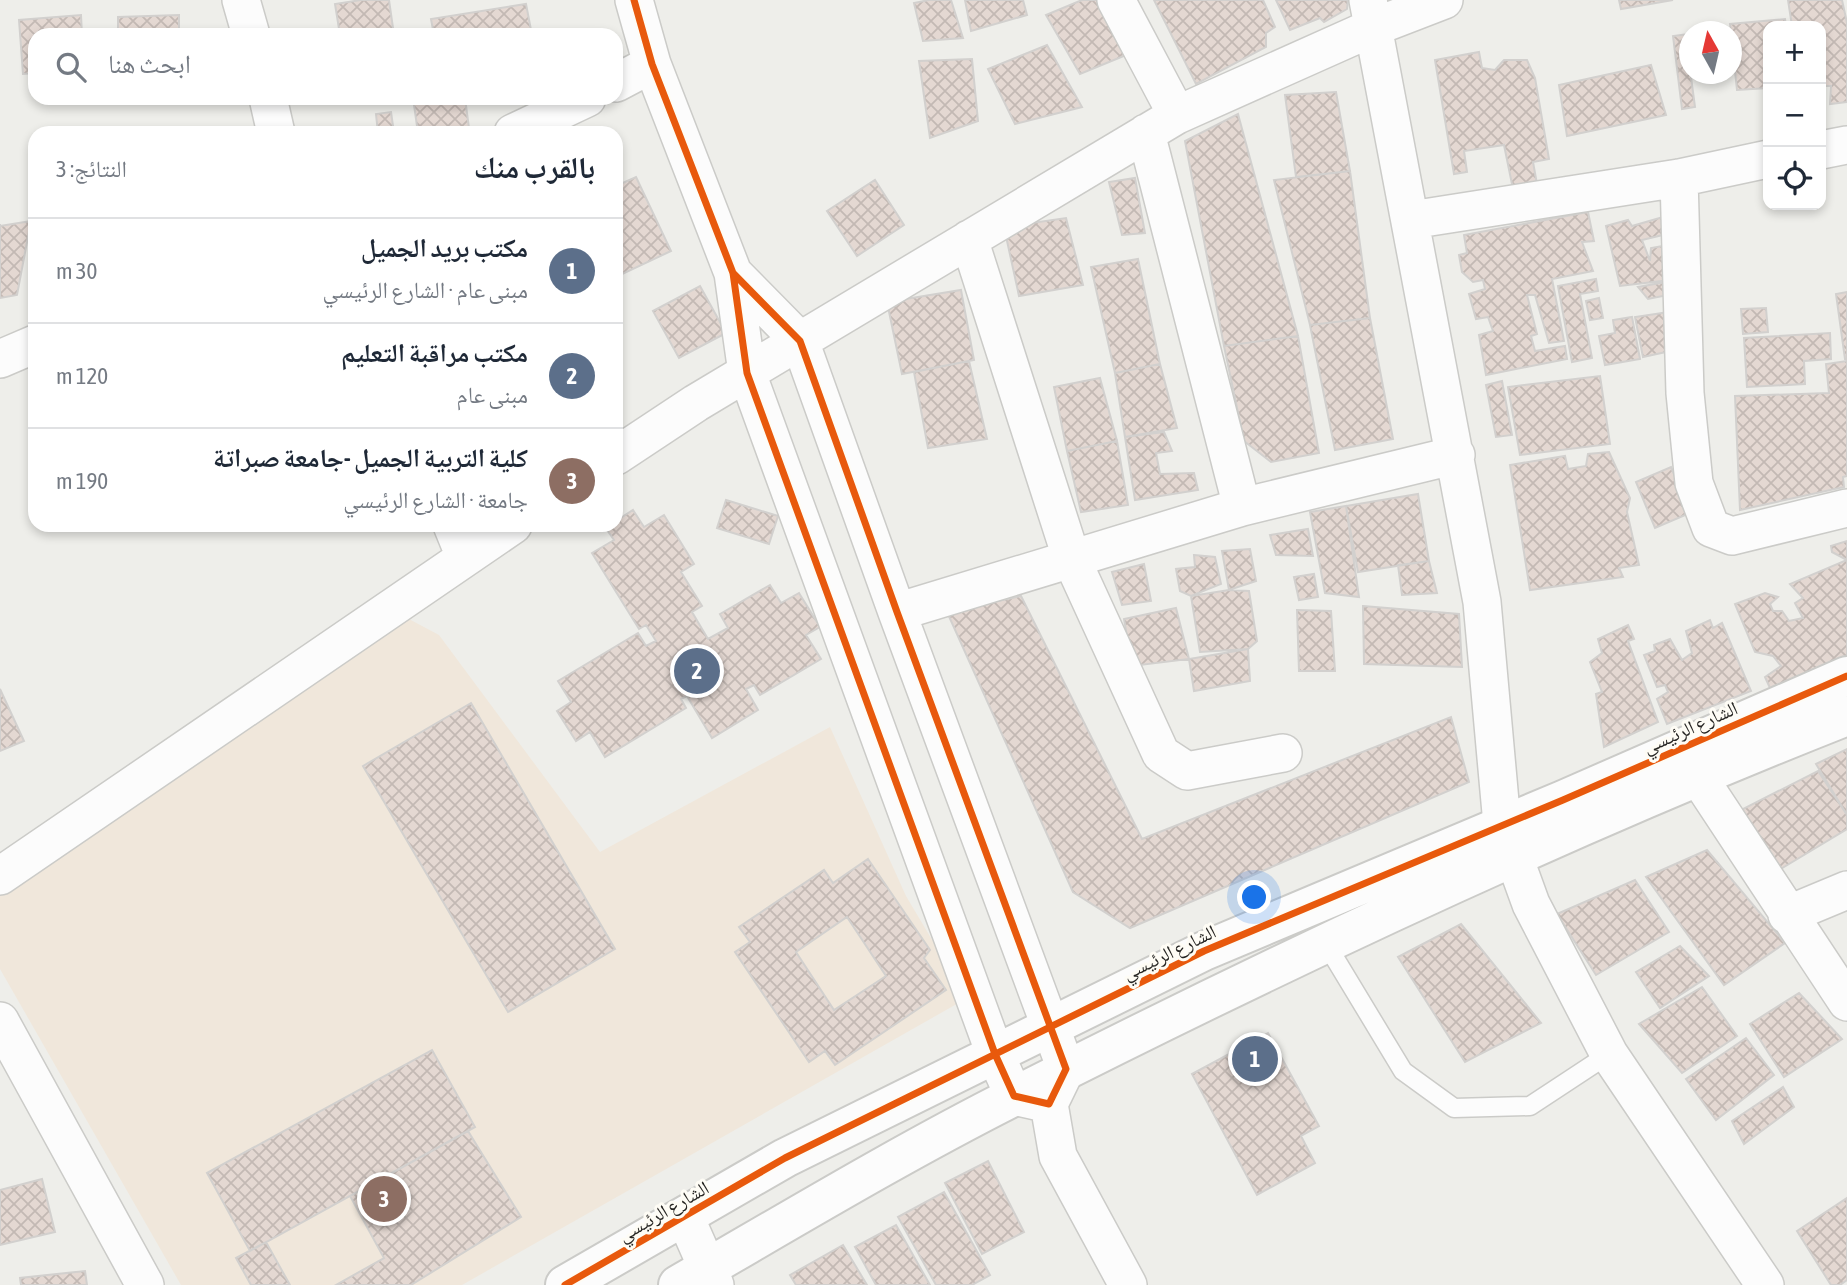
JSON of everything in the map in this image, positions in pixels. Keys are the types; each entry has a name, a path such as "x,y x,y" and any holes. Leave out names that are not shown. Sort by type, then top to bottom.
{"street":[{"path":"241,0 249,28"},
{"path":"634,0 652,64 733,273 747,373 995,1054 1031,1100 1128,1285"},
{"path":"1116,0 1177,116"},
{"path":"623,452 747,373 1146,133 1371,13 1444,0"},
{"path":"1371,13 1482,602 1509,841 1531,904 1609,1054 1765,1285"},
{"path":"623,79 652,64"},
{"path":"270,105 274,126"},
{"path":"528,126 572,105"},
{"path":"1146,133 1242,507"},
{"path":"1826,149 1847,145"},
{"path":"1411,220 1679,178 1763,160"},
{"path":"1679,178 1685,393 1694,483 1711,528 1732,536 1847,508"},
{"path":"969,239 1072,560 1161,754 1187,772 1283,753"},
{"path":"733,273 800,341 1066,1069"},
{"path":"0,359 28,347"},
{"path":"897,612 1242,507 1456,454"},
{"path":"0,876 459,541 489,532"},
{"name":"الشارع الرئيسي","path":"700,1280 1031,1100 1066,1069 1325,942 1509,841 1847,676"},
{"name":"الشارع الرئيسي","path":"565,1285 785,1158 1204,951 1697,775 1847,716"},
{"path":"1697,775 1847,1002"},
{"path":"1787,915 1847,890"},
{"path":"0,1021 145,1285"},
{"path":"685,1217 700,1280"}],"lane":[{"path":"1325,942 1403,1071 1454,1108 1530,1106 1609,1054"}],"shaded area":[{"path":"407,618 439,635 600,852 830,727 906,896 947,965 962,1001 462,1285 181,1285 0,969 0,885"}],"building":[{"path":"389,0 393,28 339,28 335,4"},
{"path":"951,0 963,38 923,41 914,3"},
{"path":"965,0 1023,0 1027,15 971,31"},
{"path":"1082,0 1098,0 1131,53 1080,74 1046,15"},
{"path":"1154,0 1263,0 1275,27 1266,33 1266,47 1196,84"},
{"path":"1276,0 1348,0 1347,9 1324,22 1320,18 1290,30"},
{"path":"1619,0 1673,0 1621,9"},
{"path":"1788,0 1842,0 1847,23 1847,102 1830,104 1831,86 1826,86 1826,21 1791,21"},
{"path":"526,4 531,28 433,28 431,19"},
{"path":"81,15 82,28 28,28 28,74 23,74 19,20"},
{"path":"179,15 179,28 118,28 118,17"},
{"path":"1763,21 1763,88 1737,90 1736,84 1742,84 1742,23"},
{"path":"1679,35 1679,84 1692,84 1695,107 1682,109 1673,36"},
{"path":"1047,45 1082,107 1015,124 988,69"},
{"path":"1479,52 1482,68 1495,70 1504,60 1527,60 1535,78 1549,159 1533,162 1537,184 1513,189 1504,145 1464,151 1467,172 1454,174 1435,60"},
{"path":"972,59 978,121 930,138 919,61"},
{"path":"1651,65 1666,115 1567,136 1559,85"},
{"path":"1336,92 1350,171 1296,177 1285,95"},
{"path":"414,105 466,105 469,126 417,126"},
{"path":"391,112 393,126 377,126 376,114"},
{"path":"1238,114 1298,336 1224,346 1185,141"},
{"path":"1350,171 1370,318 1310,325 1274,180"},
{"path":"636,177 671,251 623,274 623,183"},
{"path":"1135,178 1145,233 1122,235 1109,182"},
{"path":"875,180 904,225 857,256 827,211"},
{"path":"1588,212 1594,241 1582,242 1593,271 1552,279 1564,341 1549,343 1535,295 1527,295 1537,334 1531,336 1535,351 1565,346 1567,359 1486,375 1479,335 1493,331 1488,317 1476,319 1469,294 1485,289 1483,280 1473,282 1462,272 1459,255 1467,253 1464,235"},
{"path":"1663,217 1667,234 1642,240 1650,261 1651,248 1674,244 1670,280 1620,286 1606,226 1628,220 1632,226"},
{"path":"1066,218 1083,285 1019,296 1004,227"},
{"path":"28,221 28,237 17,295 0,298 0,226"},
{"path":"1138,259 1160,364 1115,373 1091,267"},
{"path":"1596,279 1598,291 1580,294 1592,358 1572,362 1558,286"},
{"path":"1666,282 1668,295 1648,299 1638,287"},
{"path":"700,286 726,333 679,358 653,311"},
{"path":"961,290 974,360 902,374 887,302"},
{"path":"1847,292 1847,359 1845,359 1836,294"},
{"path":"1599,298 1603,318 1590,320 1586,301"},
{"path":"1766,308 1768,332 1743,334 1741,309"},
{"path":"1676,311 1680,349 1643,357 1635,317"},
{"path":"1632,317 1640,359 1605,365 1599,336 1615,333 1613,320"},
{"path":"1370,318 1393,439 1335,450 1310,325"},
{"path":"1830,333 1831,359 1804,361 1805,384 1747,387 1744,338"},
{"path":"1298,336 1319,453 1271,462 1244,441 1224,346"},
{"path":"969,361 987,439 928,448 914,372"},
{"path":"1847,361 1847,476 1843,477 1844,487 1740,510 1735,396 1829,393 1826,364"},
{"path":"1160,364 1177,428 1125,437 1115,373"},
{"path":"1600,376 1610,444 1520,455 1508,387"},
{"path":"1100,378 1117,441 1067,451 1054,387"},
{"path":"1502,381 1512,435 1496,437 1486,385"},
{"path":"1164,432 1172,451 1156,453 1160,474 1194,473 1198,490 1135,500 1125,437"},
{"path":"1117,441 1128,505 1081,512 1067,451"},
{"path":"1609,452 1630,498 1627,512 1639,565 1619,568 1623,577 1530,590 1510,465 1565,456 1568,469 1586,466 1588,454"},
{"path":"1671,467 1690,513 1655,528 1636,482"},
{"path":"1418,494 1429,561 1358,572 1346,506"},
{"path":"726,500 778,516 769,544 717,528"},
{"path":"1346,506 1359,597 1325,593 1310,512"},
{"path":"633,510 644,527 664,515 694,564 681,572 702,606 692,612 708,639 728,628 720,614 770,585 781,603 799,593 820,627 806,635 821,659 760,695 754,685 746,689 758,710 712,738 687,696 681,699 686,708 605,757 590,732 576,741 557,711 571,702 558,681 638,633 646,646 656,641 646,625 639,629 592,553 614,540 608,532 623,532 623,516"},
{"path":"1308,529 1313,556 1276,555 1270,535"},
{"path":"1847,541 1847,560 1832,552 1831,546"},
{"path":"1250,549 1256,581 1229,590 1222,551"},
{"path":"1194,555 1215,557 1221,584 1191,596 1180,591 1176,569 1195,567"},
{"path":"1847,560 1847,667 1775,699 1765,677 1781,666 1773,656 1755,652 1735,604 1765,593 1778,597 1770,604 1773,611 1782,611 1789,621 1803,618 1795,603 1803,598 1790,584"},
{"path":"1429,561 1437,593 1402,595 1398,565"},
{"path":"1144,564 1151,601 1122,605 1112,572"},
{"path":"1314,574 1318,597 1299,600 1294,577"},
{"path":"1229,590 1249,591 1257,641 1248,649 1200,652 1191,596"},
{"path":"1021,596 1142,839 1451,717 1469,782 1130,928 1073,892 947,612"},
{"path":"1363,606 1459,614 1462,667 1364,664"},
{"path":"1176,608 1189,659 1132,666 1124,619"},
{"path":"1297,610 1331,611 1335,671 1299,671"},
{"path":"1710,620 1713,628 1722,623 1751,691 1667,724 1657,699 1668,692 1665,685 1657,687 1644,655 1655,651 1654,645 1670,639 1682,660 1692,653 1686,631"},
{"path":"1628,625 1634,639 1628,641 1658,722 1604,747 1596,694 1602,692 1590,662 1602,653 1598,639"},
{"path":"1248,649 1250,681 1194,691 1189,659"},
{"path":"0,689 24,741 0,751"},
{"path":"471,703 615,949 508,1012 363,766"},
{"path":"1847,749 1847,815 1816,764"},
{"path":"1818,771 1847,815 1847,829 1779,870 1737,812"},
{"path":"1707,850 1785,943 1724,985 1646,877"},
{"path":"868,859 930,950 924,958 946,990 835,1065 825,1051 809,1062 735,952 750,942 739,927 824,870 833,883","holes":["847,917 886,976 834,1010 796,952"]},
{"path":"1635,880 1669,932 1596,975 1557,914"},
{"path":"1461,924 1541,1023 1465,1062 1398,957"},
{"path":"1680,946 1709,976 1660,1008 1636,972"},
{"path":"1702,987 1737,1036 1682,1073 1639,1024"},
{"path":"1799,993 1842,1039 1784,1077 1750,1024"},
{"path":"1268,1033 1319,1126 1301,1136 1315,1163 1257,1195 1192,1074"},
{"path":"1746,1038 1774,1075 1716,1120 1686,1079"},
{"path":"432,1050 475,1127 250,1251 207,1173"},
{"path":"1783,1087 1794,1107 1744,1144 1732,1121"},
{"path":"468,1131 521,1217 411,1285 336,1285 384,1258 350,1196"},
{"path":"988,1161 1024,1232 982,1254 945,1183"},
{"path":"42,1179 55,1232 0,1245 0,1190"},
{"path":"944,1192 990,1275 972,1285 936,1285 898,1217"},
{"path":"1847,1198 1847,1280 1840,1285 1831,1285 1797,1231"},
{"path":"896,1225 930,1285 876,1285 855,1247"},
{"path":"266,1242 290,1285 251,1285 236,1258"},
{"path":"843,1245 867,1285 796,1285 790,1275"},
{"path":"85,1271 87,1285 21,1285 20,1278"}],"cycle path":[{"path":"634,0 652,64 733,273 747,373 995,1054 1014,1096 1049,1104 1066,1069 800,341 733,273"},
{"path":"565,1285 785,1158 1204,951 1563,800 1847,676"}],"place":[{"name":"مكتب مراقبة التعليم","path":"697,671"},
{"name":"مكتب بريد الجميل","path":"1255,1059"},
{"name":"كلية التربية الجميل -جامعة صبراتة","path":"384,1199"}]}
